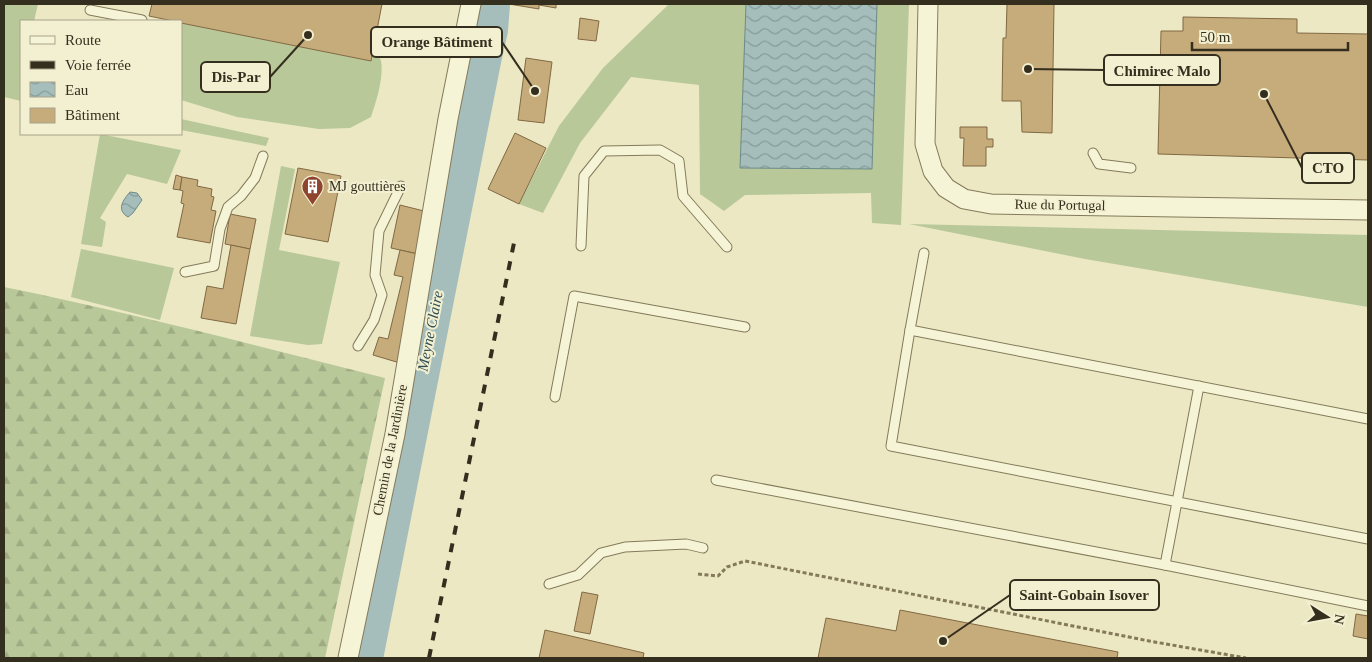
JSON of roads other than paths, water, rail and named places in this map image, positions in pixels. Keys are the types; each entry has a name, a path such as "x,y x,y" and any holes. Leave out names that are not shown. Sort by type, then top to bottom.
{"street":[{"name":"Chemin de la Jardinière","path":"348,658 395,434 448,119 470,4"},
{"name":"Rue du Portugal","path":"928,4 925,144 933,171 946,188 964,199 991,204 1368,210"}],"lane":[{"path":"90,10 142,20"},
{"path":"581,246 584,176 599,157 604,151 660,150 679,161 683,196 728,247"},
{"path":"1093,153 1099,164 1130,168"},
{"path":"185,272 214,266 220,229 228,207 241,196 255,178 263,156"},
{"path":"358,346 374,320 382,295 375,275 379,231 401,186"},
{"path":"924,253 891,446 1368,539"},
{"path":"555,398 574,296 745,327"},
{"path":"910,330 1368,419"},
{"path":"1165,565 1200,386"},
{"path":"716,480 1165,565 1368,606"},
{"path":"549,584 578,574 601,553 625,547 686,544 703,548"}],"water":[{"path":"746,4 877,4 872,169 740,168"},
{"path":"130,192 137,193 142,200 128,217 122,211 122,205"}],"waterway":[{"name":"Meyne Claire","path":"364,658 489,30 491,4"}],"railway":[{"path":"429,658 515,238"}],"place":[{"name":"Dis-Par","path":"308,35"},
{"name":"Chimirec Malo","path":"1028,69"},
{"name":"Orange Bâtiment","path":"535,91"},
{"name":"CTO","path":"1264,94"},
{"name":"MJ gouttières","path":"313,205"},
{"name":"Saint-Gobain Isover","path":"943,641"}]}
